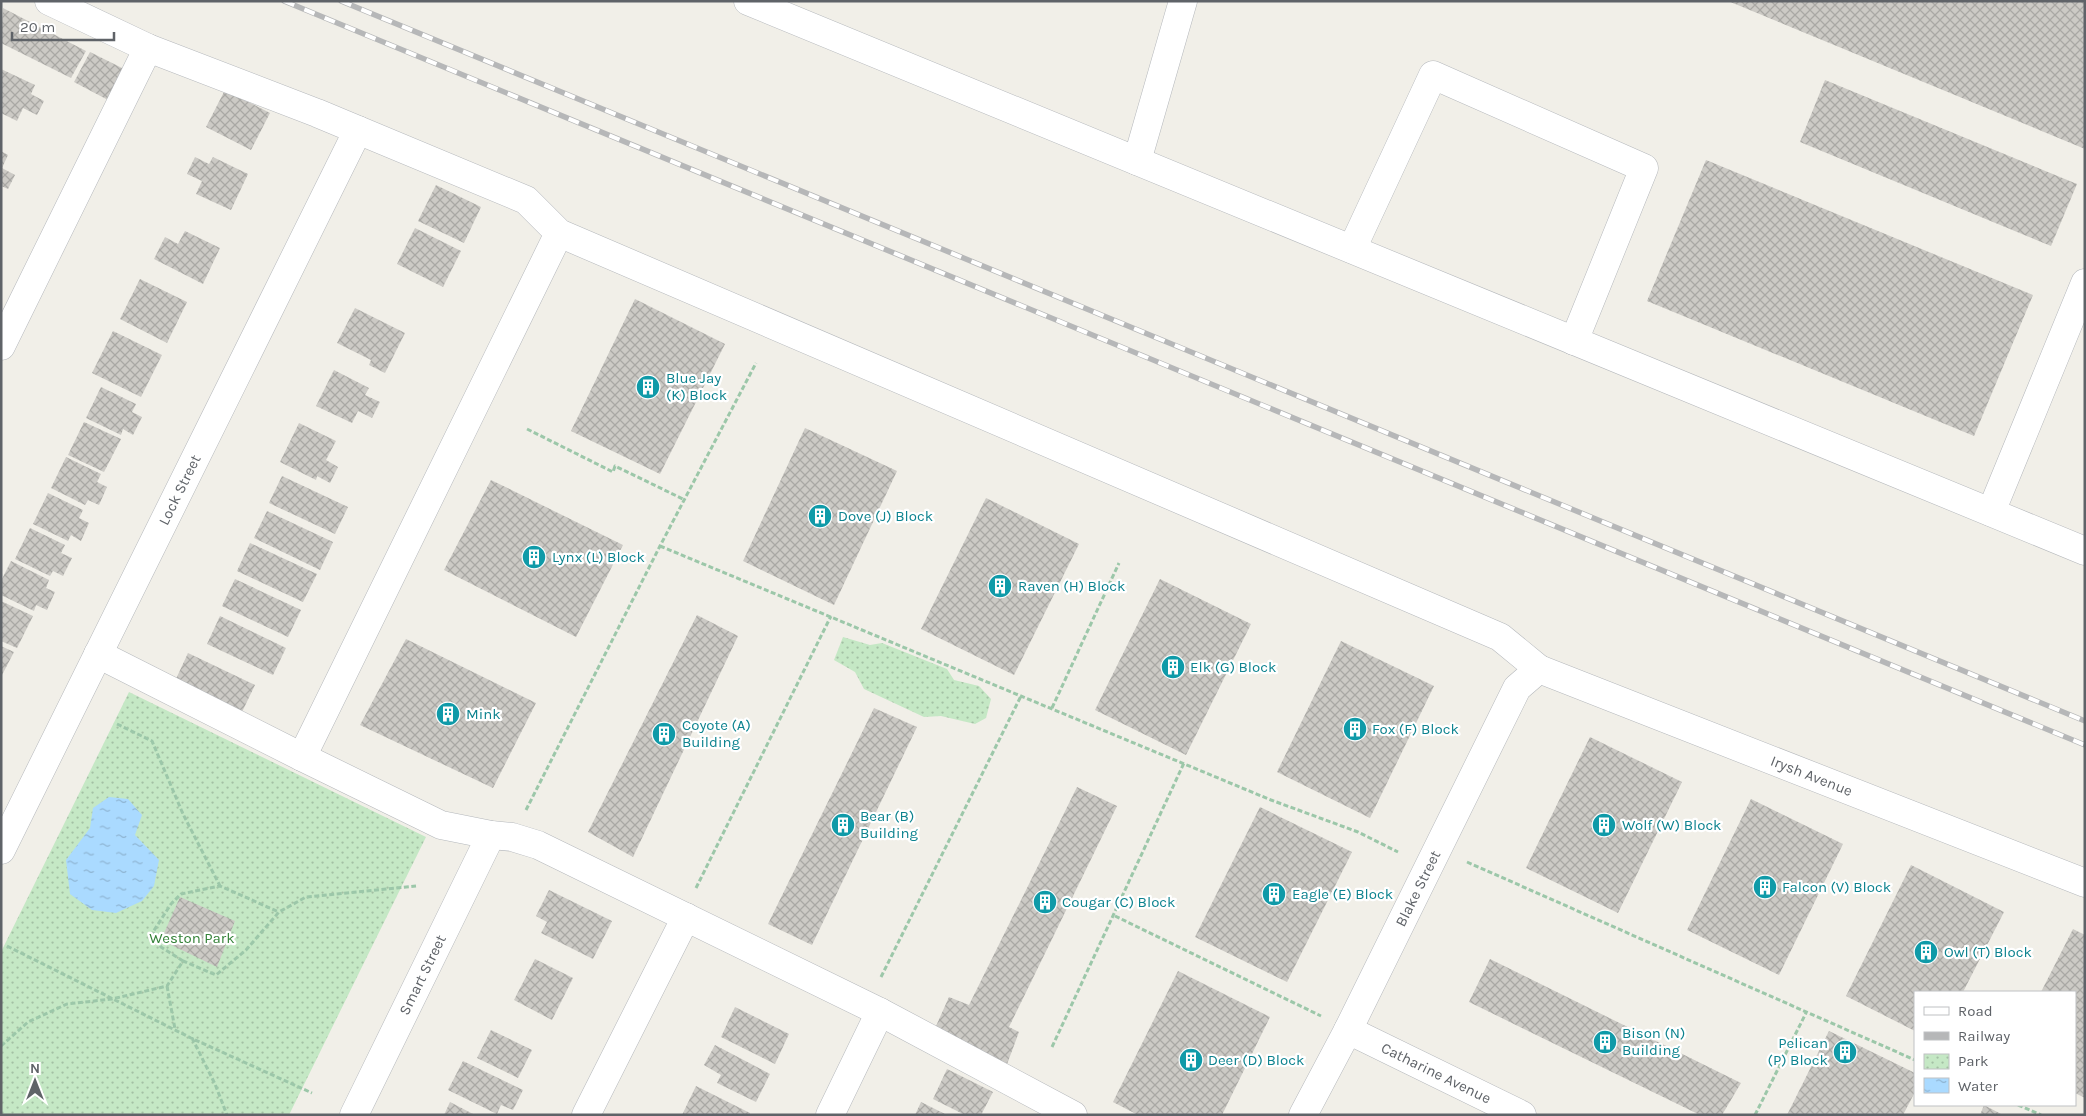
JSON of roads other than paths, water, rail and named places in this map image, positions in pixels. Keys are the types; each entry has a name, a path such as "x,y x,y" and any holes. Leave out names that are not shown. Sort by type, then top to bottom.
{"street":[{"path":"48,1 148,48 358,130 526,200 559,233 302,757"},
{"path":"748,1 2085,551"},
{"path":"1137,161 1183,1"},
{"path":"1,346 148,48"},
{"path":"1352,249 1433,75 1644,168 1574,341"},
{"name":"Lock Street","path":"1,850 358,130"},
{"name":"Irysh Avenue","path":"559,233 1500,638 1539,669 2085,883"},
{"path":"1991,512 2085,283"},
{"path":"98,654 441,825 502,836 538,845 873,1009 1070,1114"},
{"name":"Blake Street","path":"1304,1115 1517,688 1539,669"},
{"name":"Smart Street","path":"354,1115 502,836"},
{"path":"586,1115 684,916"},
{"path":"830,1115 873,1009"},
{"name":"Catharine Avenue","path":"1348,1030 1522,1115"}],"water":[{"path":"109,797 128,799 142,815 135,835 159,860 154,886 142,901 116,913 92,910 70,894 66,860 90,828 93,808"}],"railway":[{"path":"284,1 2085,745"},
{"path":"341,1 2085,721"}],"place":[{"name":"Blue Jay (K) Block","path":"648,387"},
{"name":"Dove (J) Block","path":"820,516"},
{"name":"Lynx (L) Block","path":"534,557"},
{"name":"Raven (H) Block","path":"1000,586"},
{"name":"Elk (G) Block","path":"1173,667"},
{"name":"Mink","path":"448,714"},
{"name":"Fox (F) Block","path":"1355,729"},
{"name":"Coyote (A) Building","path":"664,734"},
{"name":"Bear (B) Building","path":"843,825"},
{"name":"Wolf (W) Block","path":"1604,825"},
{"name":"Falcon (V) Block","path":"1765,887"},
{"name":"Eagle (E) Block","path":"1274,894"},
{"name":"Cougar (C) Block","path":"1045,902"},
{"name":"Owl (T) Block","path":"1926,952"},
{"name":"Bison (N) Building","path":"1605,1042"},
{"name":"Pelican (P) Block","path":"1845,1052"},
{"name":"Deer (D) Block","path":"1191,1060"}],"park label":[{"name":"Weston Park","path":"192,938"}]}
